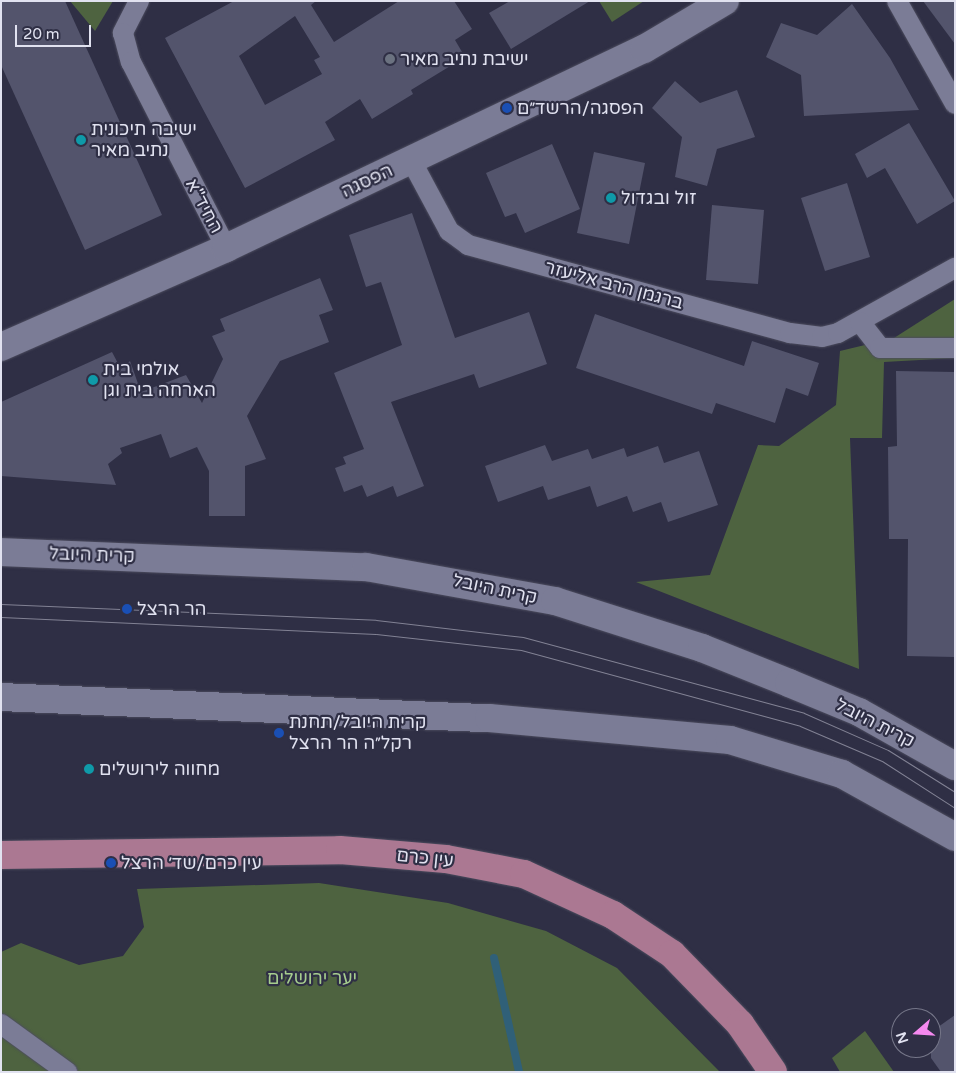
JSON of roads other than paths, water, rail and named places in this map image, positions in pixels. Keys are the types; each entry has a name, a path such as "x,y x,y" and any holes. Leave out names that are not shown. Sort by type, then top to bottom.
{"main road":[{"name":"הפסגה","path":"1,347 226,248 644,50 725,1"},
{"name":"קרית היובל","path":"1,552 366,567 555,601 702,648 789,683 859,712 955,766"},
{"path":"1,696 489,718 730,740 842,774 955,837"},
{"name":"עין כרם","path":"1,855 340,850 446,859 524,874 613,915 672,954 740,1024 773,1072"}],"street":[{"name":"החיד\"א","path":"139,1 123,33 131,62 226,248"},
{"path":"897,1 955,104"},
{"name":"ברגמן הרב אליעזר","path":"411,160 449,231 468,245 790,333 822,337 860,322 955,268"},
{"path":"860,322 880,348 955,348"},
{"path":"1,1024 67,1072"}],"waterway":[{"path":"494,958 519,1072"}],"tram line":[{"path":"1,604 376,620 523,637 804,713 888,750 955,792"},
{"path":"1,617 376,634 521,650 800,726 882,761 955,808"}],"place":[{"name":"ישיבת נתיב מאיר","path":"390,59"},
{"name":"הפסגה/הרשד״ם","path":"507,108"},
{"name":"ישיבה תיכונית נתיב מאיר","path":"81,140"},
{"name":"זול ובגדול","path":"611,198"},
{"name":"אולמי בית הארחה בית וגן","path":"93,380"},
{"name":"הר הרצל","path":"127,609"},
{"name":"קרית היובל/תחנת רקל״ה הר הרצל","path":"279,733"},
{"name":"מחווה לירושלים","path":"89,769"},
{"name":"עין כרם/שד׳ הרצל","path":"111,863"}],"park label":[{"name":"יער ירושלים","path":"312,978"}]}
